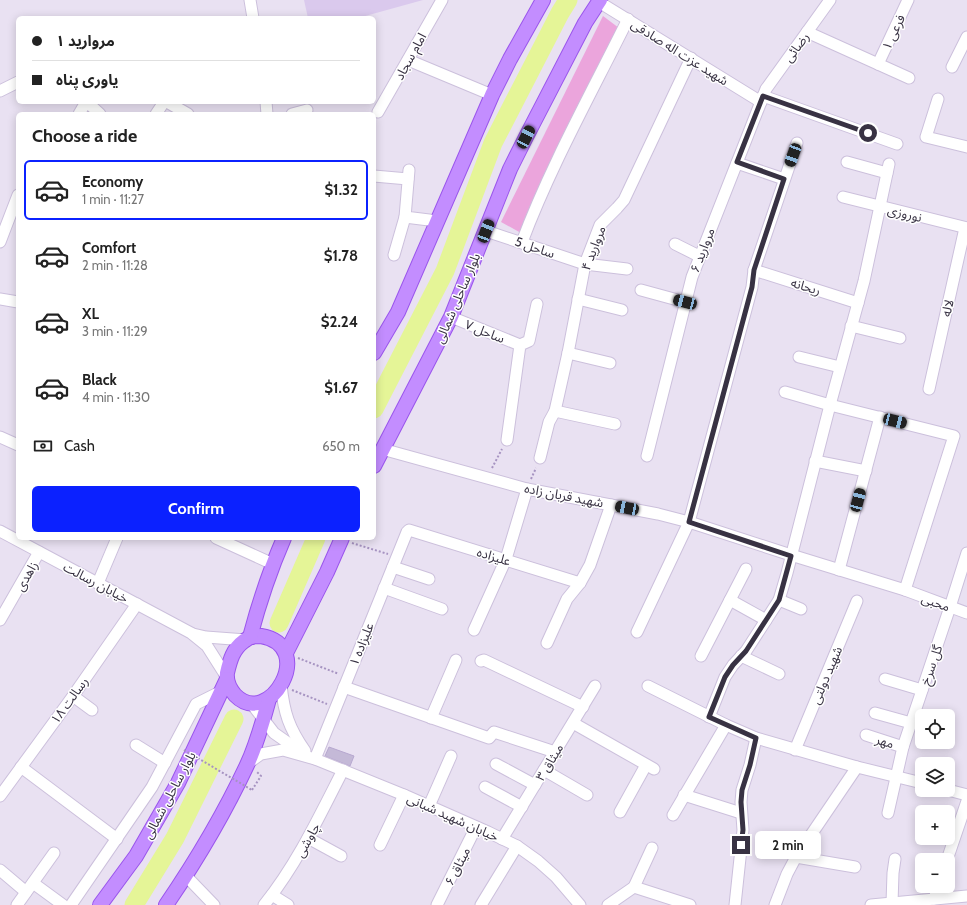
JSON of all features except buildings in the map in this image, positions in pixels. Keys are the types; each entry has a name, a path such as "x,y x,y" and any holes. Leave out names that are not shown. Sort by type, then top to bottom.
{"main road":[{"path":"376,350 398,312 492,95 543,0"},
{"name":"بلوار ساحلی شمالی","path":"376,462 451,318 510,169 585,23 600,1"},
{"path":"248,638 273,564 283,540"},
{"path":"286,653 327,572 341,540"},
{"path":"261,636 275,641 286,653 287,665 285,674 275,694 269,699 251,703 239,699 231,690 227,678 232,656 238,646 248,638 261,636"},
{"name":"بلوار ساحلی شمالی","path":"100,905 136,856 175,789 213,712 227,678"},
{"path":"166,905 186,876 248,764 264,719 269,699"}],"street":[{"path":"250,0 253,16"},
{"name":"امام سجاد","path":"378,112 442,0"},
{"name":"رضائی","path":"762,99 766,89 830,0"},
{"name":"فرعی ۱","path":"878,64 908,0"},
{"name":"شهید عزت اله صادقی","path":"600,1 691,58 762,99 897,144"},
{"path":"522,242 533,212 628,19"},
{"path":"807,32 909,78"},
{"path":"952,67 967,37"},
{"name":"مروارید ۴","path":"540,458 549,422 555,411 585,264 600,225 618,208 624,200 691,58"},
{"path":"408,60 492,95"},
{"path":"0,91 16,83"},
{"name":"مروارید ۶","path":"647,456 685,302 699,256 762,99"},
{"path":"938,99 926,138 967,147"},
{"path":"88,104 98,112"},
{"path":"170,104 184,112"},
{"path":"300,112 307,110"},
{"path":"637,632 689,522 752,287 754,270 797,143"},
{"path":"737,162 784,179"},
{"path":"709,717 725,677 733,665 746,651 779,600 870,256 888,168 847,162"},
{"path":"376,176 408,175 405,217 394,255"},
{"name":"نوروزی","path":"843,196 879,207 966,228"},
{"path":"0,242 16,200"},
{"path":"405,217 437,221"},
{"name":"لاله","path":"928,388 966,228"},
{"name":"ساحل 5","path":"486,231 585,264 627,269"},
{"path":"675,244 699,256"},
{"name":"ریحانه","path":"754,270 858,302"},
{"path":"641,290 685,302"},
{"path":"0,299 16,302"},
{"path":"578,299 622,310"},
{"path":"507,440 520,345 530,341 537,304"},
{"name":"ساحل ۷","path":"451,318 520,345"},
{"path":"851,326 900,338"},
{"path":"568,353 610,363"},
{"path":"798,357 840,367"},
{"path":"786,392 830,405 954,436 905,590"},
{"path":"555,411 615,424"},
{"path":"839,570 880,417"},
{"path":"0,437 16,444"},
{"name":"شهید قربان زاده","path":"382,449 527,489 658,514 689,522 791,556 839,570"},
{"path":"815,461 866,471"},
{"path":"474,630 506,559 527,489"},
{"path":"547,644 567,599 580,583 590,565 611,505"},
{"name":"علیزاده","path":"409,530 580,583"},
{"name":"علیزاده ۱","path":"312,758 336,708 409,530"},
{"name":"خیابان رسالت","path":"0,531 16,536"},
{"name":"خیابان رسالت","path":"22,540 39,552 191,633 207,646 227,678"},
{"path":"98,583 116,540"},
{"path":"220,540 273,564"},
{"name":"زاهدی","path":"0,620 39,552"},
{"name":"گل سرخ","path":"888,813 903,747 967,553"},
{"path":"395,562 429,580"},
{"path":"701,656 746,569"},
{"name":"محبی","path":"839,570 905,590 967,613"},
{"path":"384,588 442,609"},
{"path":"730,600 766,620"},
{"path":"779,600 801,609"},
{"name":"شهید دولتی","path":"796,750 857,601"},
{"name":"رسالت ۱۸","path":"0,796 73,696 137,604"},
{"name":"خیابان رسالت","path":"191,633 206,637 248,638"},
{"path":"741,656 779,674"},
{"path":"431,718 456,660"},
{"path":"482,661 484,660 583,707"},
{"path":"885,678 922,690"},
{"path":"346,682 431,718 489,738 496,728 555,752"},
{"path":"280,685 284,708 294,734 312,758"},
{"name":"میثاق ۳","path":"502,839 595,686"},
{"path":"648,686 709,717 756,738 857,767 915,781"},
{"path":"71,905 152,787 196,704 220,692"},
{"path":"73,696 92,710"},
{"name":"خیابان شهید شبانی","path":"251,703 274,733 312,758"},
{"path":"875,713 911,723"},
{"path":"573,723 650,767 620,812"},
{"path":"673,815 726,725"},
{"name":"مهر","path":"866,735 903,747"},
{"path":"735,905 743,830 741,813 742,790 750,765 756,738"},
{"path":"136,745 164,763"},
{"name":"خیابان شهید شبانی","path":"248,764 261,754 283,750 312,758 404,795 517,846 556,877 580,905"},
{"path":"429,806 451,756"},
{"path":"496,764 535,785"},
{"path":"21,766 117,839"},
{"path":"775,905 787,874 796,857 857,767"},
{"name":"چاوشی","path":"264,905 291,867 308,838 343,770"},
{"path":"544,770 588,795"},
{"path":"485,787 522,807"},
{"path":"955,792 967,795"},
{"path":"380,845 404,795"},
{"path":"684,795 741,813"},
{"path":"949,853 967,801"},
{"name":"میثاق ۶","path":"437,905 476,827"},
{"path":"308,838 341,856"},
{"path":"481,905 517,846"},
{"path":"608,905 634,887 652,848"},
{"path":"17,905 54,853"},
{"path":"796,857 854,867"},
{"path":"892,903 895,859"},
{"path":"0,870 26,892"},
{"path":"186,876 214,905"},
{"path":"33,883 63,905"},
{"path":"634,887 690,905"},
{"path":"934,899 936,893"},
{"path":"272,895 288,905"},
{"path":"871,905 916,903 934,899 967,896"}],"path":[{"path":"486,478 507,440"},
{"path":"527,489 540,458"},
{"path":"343,540 395,562"},
{"path":"286,653 346,682"},
{"path":"280,685 336,708"},
{"path":"184,750 252,790 261,776"}],"shaded area":[{"path":"304,0 423,0 365,16 308,16"},
{"path":"603,16 619,28 521,233 501,222"}],"waterway":[{"path":"376,405 445,271 493,143 568,0"},
{"path":"279,623 315,540"},
{"path":"134,905 175,838 234,719"}],"route":[{"path":"741,845 743,830 741,813 742,790 750,765 756,738 709,717 725,677 733,665 746,651 779,600 791,556 689,522 752,287 754,270 784,179 737,162 763,96 868,133"}]}
